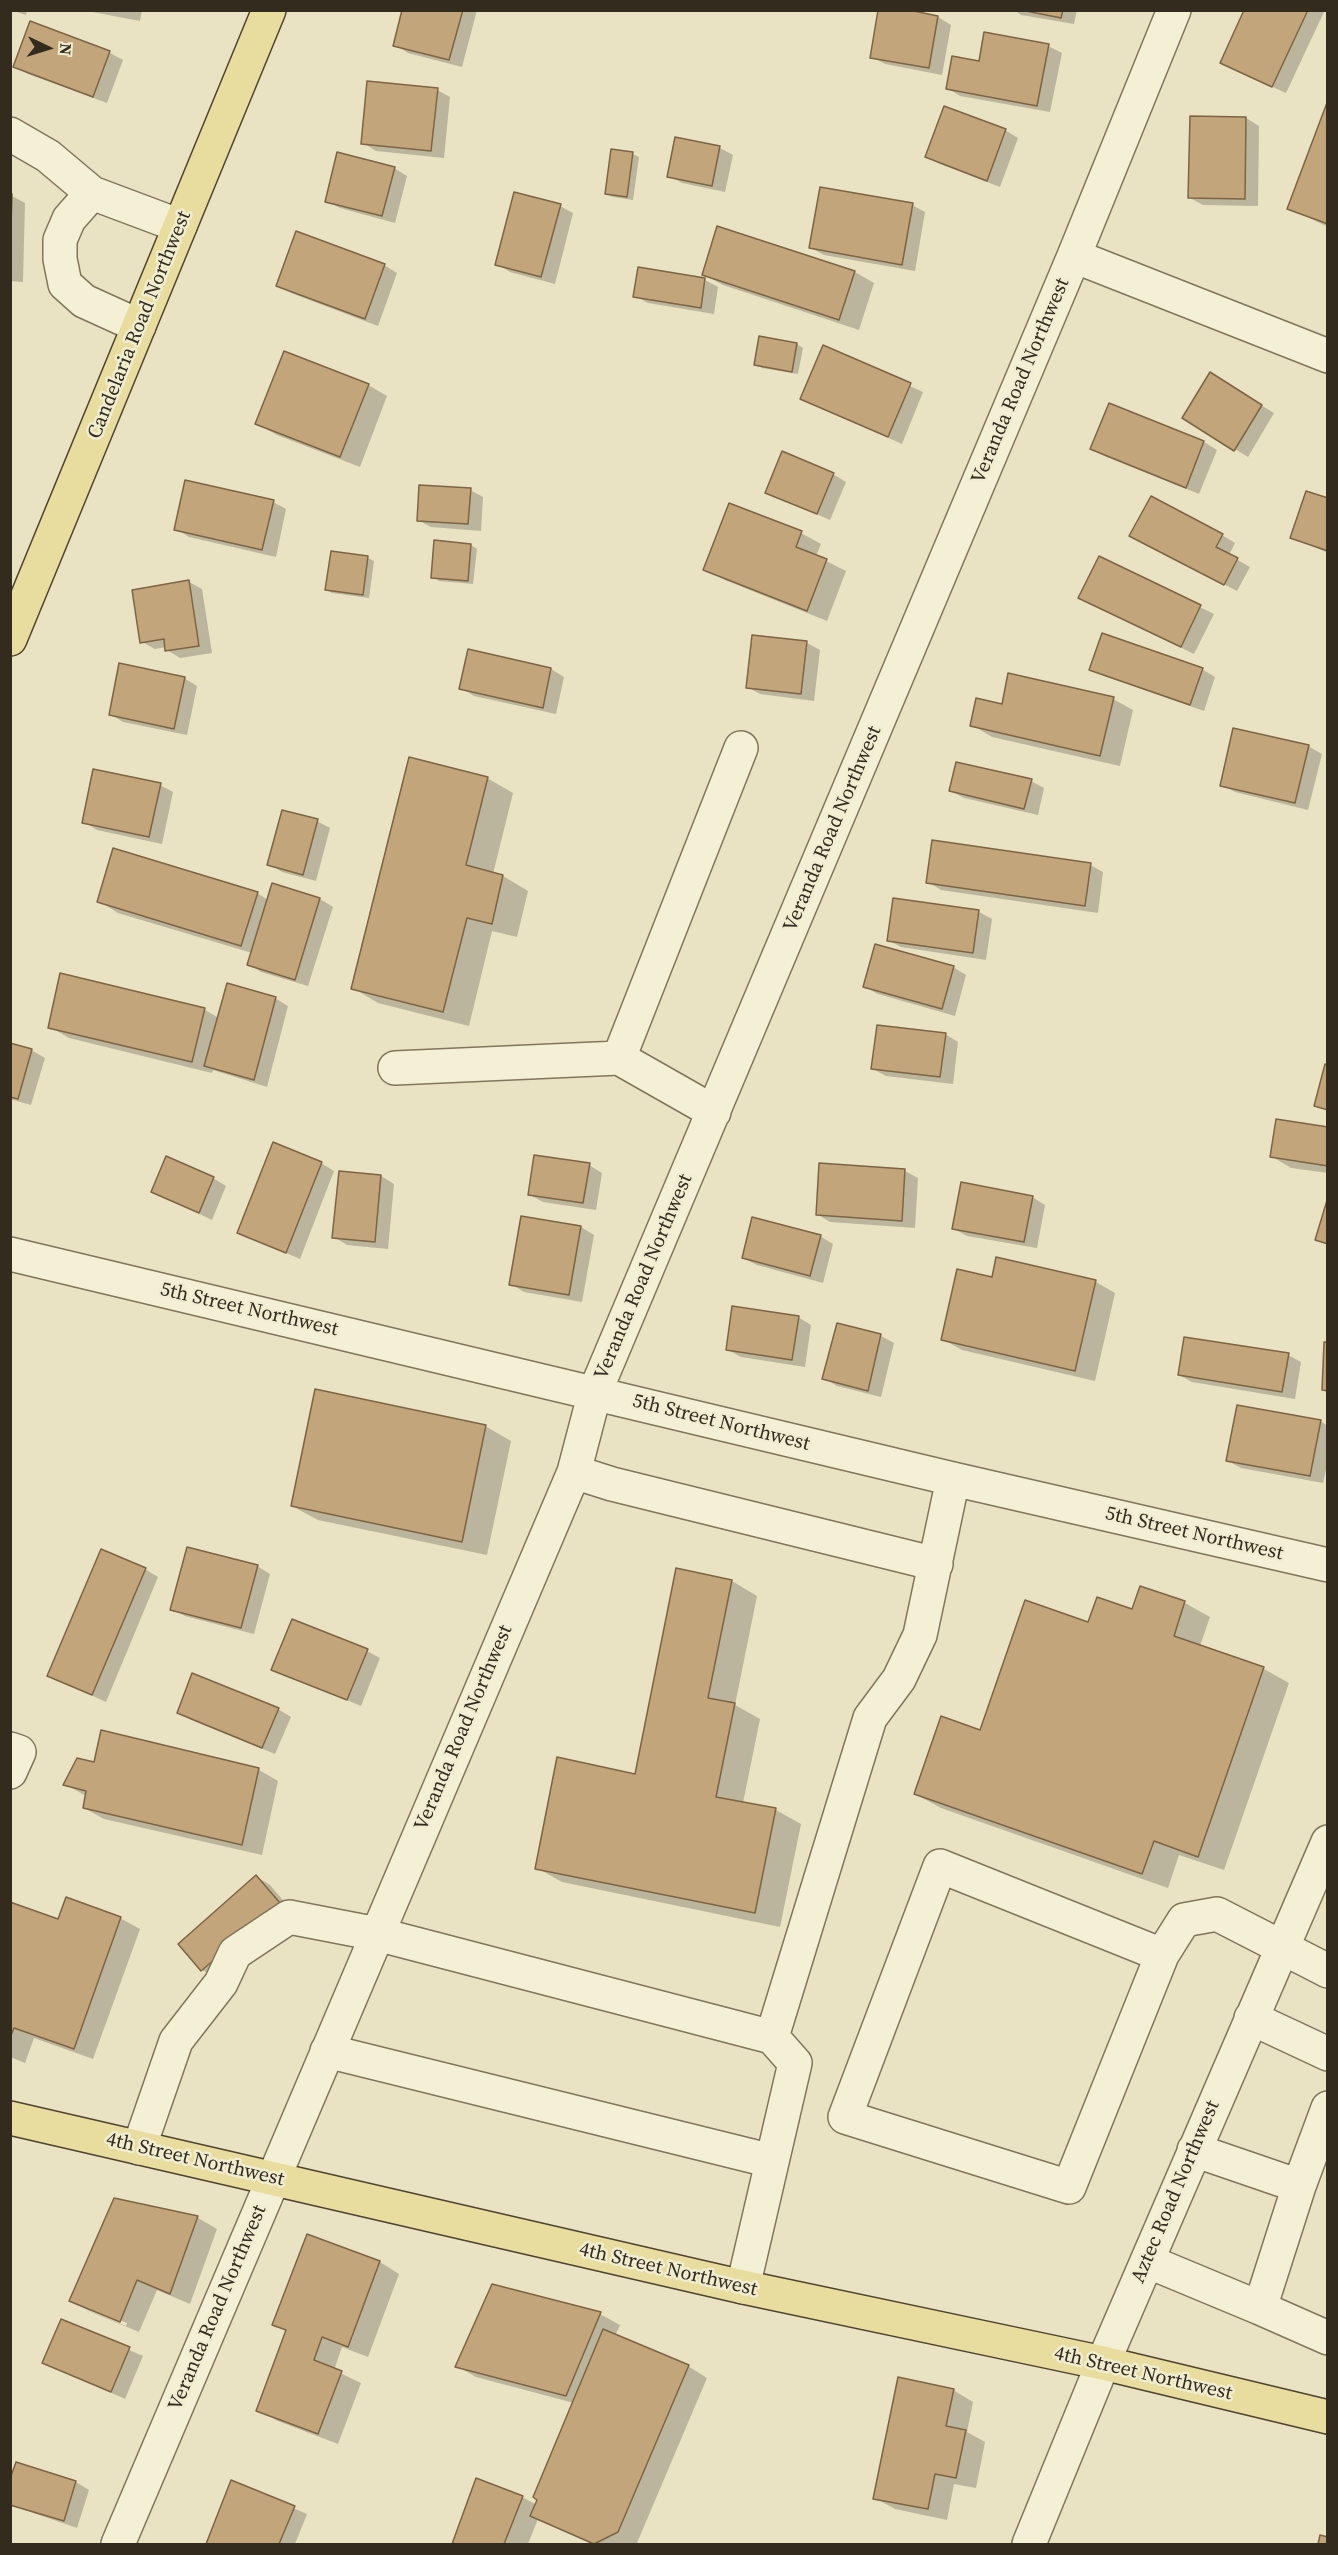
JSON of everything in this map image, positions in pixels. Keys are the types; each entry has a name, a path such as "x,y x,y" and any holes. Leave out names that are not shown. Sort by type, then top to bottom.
{"main road":[{"name":"Candelaria Road Northwest","path":"10,639 268,10"},
{"name":"4th Street Northwest","path":"10,2118 742,2287 1103,2363 1328,2417"}],"street":[{"name":"Veranda Road Northwest","path":"118,2544 574,1472 595,1392 1074,256 1174,10"},
{"path":"10,134 48,156 92,194 180,226"},
{"path":"92,194 69,219 60,240 64,284 84,301 139,326"},
{"path":"1074,256 1328,356"},
{"path":"619,1058 741,748"},
{"path":"396,1068 619,1058 714,1112"},
{"name":"5th Street Northwest","path":"10,1254 953,1479 1328,1565"},
{"path":"574,1472 612,1484 936,1564"},
{"path":"772,2037 870,1718 898,1679 920,1635 953,1479"},
{"path":"10,1749 19,1752 10,1773"},
{"name":"Aztec Road Northwest","path":"1029,2544 1103,2363 1328,1842"},
{"path":"1162,1955 940,1866 845,2117 1069,2187 1162,1955 1184,1920 1217,1914 1328,1971"},
{"path":"139,2148 176,2041 221,1983 234,1953 289,1917 377,1934 772,2037 795,2064 742,2287"},
{"path":"1251,2018 1328,2054"},
{"path":"327,2051 772,2161"},
{"path":"1260,2308 1299,2186 1328,2108"},
{"path":"1194,2150 1299,2186"},
{"path":"1147,2261 1328,2338"}],"building":[{"path":"402,10 463,10 449,60 393,46"},
{"path":"878,10 909,10 938,16 929,68 870,58"},
{"path":"1021,10 1063,10 1061,18"},
{"path":"1244,10 1308,10 1272,87 1220,63"},
{"path":"30,21 110,51 93,97 13,67"},
{"path":"984,32 1049,44 1037,106 946,89 952,56 979,61"},
{"path":"367,81 438,88 431,151 361,144"},
{"path":"1328,100 1328,224 1287,209"},
{"path":"944,106 1006,129 987,181 925,157"},
{"path":"1190,116 1246,117 1245,199 1188,198"},
{"path":"675,137 720,146 712,186 667,177"},
{"path":"611,149 633,152 627,197 605,194"},
{"path":"337,152 395,167 382,216 325,202"},
{"path":"820,187 913,203 902,265 809,248"},
{"path":"514,192 561,204 541,277 495,265"},
{"path":"10,194 12,194 10,260"},
{"path":"717,226 855,271 839,320 702,275"},
{"path":"296,231 385,264 365,319 276,286"},
{"path":"638,267 705,278 701,308 633,297"},
{"path":"759,336 797,343 792,372 754,365"},
{"path":"823,345 911,383 888,437 800,399"},
{"path":"284,351 369,384 340,457 255,424"},
{"path":"1210,372 1262,405 1234,451 1182,418"},
{"path":"1109,403 1204,441 1186,488 1090,449"},
{"path":"782,451 834,473 817,514 765,493"},
{"path":"185,480 274,500 262,550 174,530"},
{"path":"419,485 471,488 468,524 417,521"},
{"path":"1306,491 1328,498 1328,551 1290,538"},
{"path":"1151,496 1223,534 1216,547 1238,558 1224,585 1129,536"},
{"path":"729,503 802,531 796,547 827,559 807,611 703,570"},
{"path":"434,540 471,544 468,581 431,578"},
{"path":"331,551 368,556 363,595 325,590"},
{"path":"1099,556 1201,605 1181,647 1078,598"},
{"path":"189,580 199,646 165,651 164,639 140,643 132,590"},
{"path":"1102,633 1203,668 1190,705 1089,670"},
{"path":"752,635 807,641 801,694 746,688"},
{"path":"468,649 551,668 543,708 459,689"},
{"path":"119,663 185,677 174,729 109,715"},
{"path":"1008,673 1114,697 1100,756 970,726 976,698 1002,704"},
{"path":"1233,728 1309,745 1295,803 1220,786"},
{"path":"409,757 488,777 466,865 503,875 492,924 467,918 443,1012 351,989"},
{"path":"956,762 1032,779 1024,809 949,791"},
{"path":"93,769 161,783 149,837 82,823"},
{"path":"282,810 318,819 303,875 267,865"},
{"path":"932,840 1091,863 1085,906 926,883"},
{"path":"113,848 258,892 241,946 97,902"},
{"path":"272,883 320,898 295,980 247,965"},
{"path":"893,898 979,910 973,953 887,941"},
{"path":"875,944 954,966 942,1009 863,987"},
{"path":"60,973 205,1008 192,1062 48,1028"},
{"path":"227,983 276,997 254,1080 204,1066"},
{"path":"877,1025 946,1033 940,1077 871,1069"},
{"path":"10,1043 32,1049 18,1099 10,1097"},
{"path":"1325,1064 1328,1065 1328,1110 1314,1106"},
{"path":"1276,1119 1328,1127 1328,1166 1270,1157"},
{"path":"273,1142 322,1162 286,1253 237,1233"},
{"path":"534,1155 590,1163 583,1203 528,1195"},
{"path":"166,1156 214,1177 199,1213 151,1192"},
{"path":"819,1163 905,1169 902,1221 816,1215"},
{"path":"339,1171 381,1175 375,1242 332,1238"},
{"path":"961,1182 1033,1196 1024,1242 952,1229"},
{"path":"1328,1197 1328,1244 1315,1240"},
{"path":"521,1216 581,1226 569,1295 509,1285"},
{"path":"752,1217 821,1235 810,1276 742,1258"},
{"path":"996,1257 1096,1280 1075,1371 941,1340 957,1269 992,1277"},
{"path":"732,1306 799,1316 792,1360 726,1350"},
{"path":"837,1323 881,1334 868,1391 822,1379"},
{"path":"1184,1337 1289,1353 1282,1392 1178,1375"},
{"path":"1324,1342 1328,1342 1328,1391 1322,1390"},
{"path":"315,1389 486,1425 462,1542 291,1506"},
{"path":"1237,1405 1321,1420 1310,1476 1226,1461"},
{"path":"187,1547 258,1565 241,1628 170,1610"},
{"path":"101,1549 146,1568 92,1695 47,1676"},
{"path":"676,1568 732,1580 708,1698 735,1703 716,1797 776,1808 755,1913 535,1869 557,1757 635,1774"},
{"path":"1140,1586 1185,1601 1174,1636 1264,1667 1198,1857 1154,1841 1142,1874 914,1794 941,1716 980,1730 1025,1600 1088,1622 1097,1597 1132,1609"},
{"path":"292,1619 368,1649 347,1700 271,1670"},
{"path":"192,1673 279,1708 262,1748 177,1713"},
{"path":"101,1730 259,1768 242,1845 83,1808 86,1791 63,1785 77,1758 94,1762"},
{"path":"256,1875 280,1903 201,1971 178,1944"},
{"path":"66,1897 121,1917 74,2049 14,2028 10,2038 10,1902 58,1919"},
{"path":"114,2198 198,2216 170,2294 137,2280 120,2322 69,2301"},
{"path":"307,2234 380,2261 348,2347 322,2337 314,2360 342,2371 318,2434 256,2411 286,2330 272,2325"},
{"path":"492,2284 601,2312 566,2396 455,2367"},
{"path":"61,2319 130,2347 111,2392 42,2363"},
{"path":"603,2329 689,2365 618,2532 594,2544 530,2516 537,2500 533,2497"},
{"path":"898,2377 954,2389 946,2426 966,2430 956,2478 935,2474 928,2509 873,2499"},
{"path":"16,2462 76,2481 64,2521 10,2505 10,2479"},
{"path":"476,2478 523,2496 504,2544 452,2544"},
{"path":"231,2480 295,2506 279,2544 206,2544"},
{"path":"1320,2535 1328,2537 1328,2544 1318,2544"}]}
